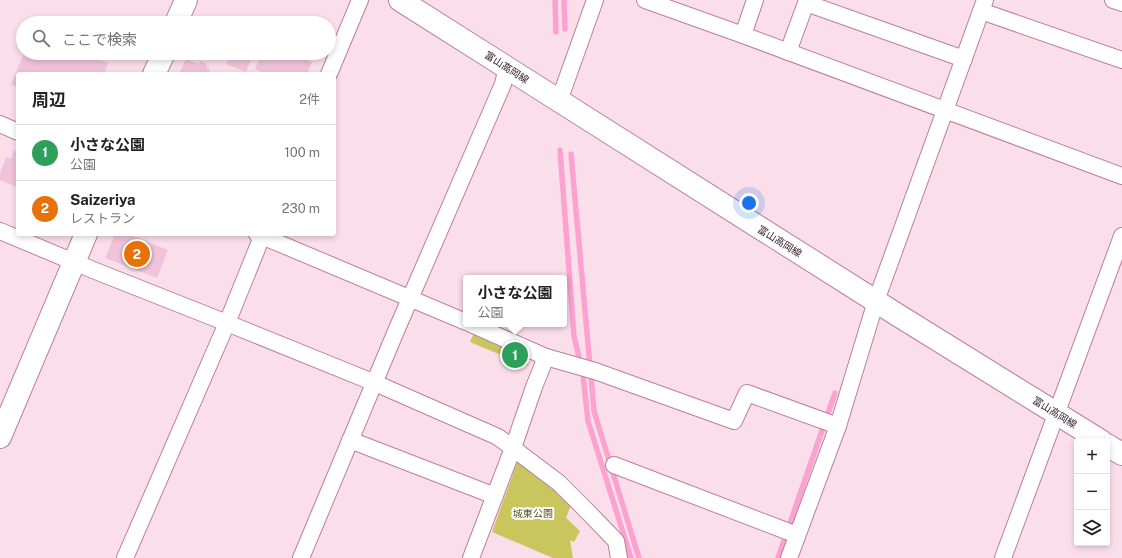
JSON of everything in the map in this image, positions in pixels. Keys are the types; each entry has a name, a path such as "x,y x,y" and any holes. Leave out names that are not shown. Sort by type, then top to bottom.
{"main road":[{"path":"179,16 186,0"},
{"name":"富山高岡線","path":"400,0 508,67 559,102 1096,438"},
{"path":"155,72 161,60"},
{"path":"0,437 85,236"},
{"path":"1110,447 1122,454"}],"street":[{"path":"336,57 360,0"},
{"path":"559,102 595,0"},
{"path":"645,0 1122,176"},
{"path":"743,35 755,0"},
{"path":"1113,0 1122,3"},
{"path":"788,52 806,3 964,59"},
{"path":"789,558 831,423 983,6 1122,60"},
{"path":"330,72 335,60"},
{"path":"301,558 374,383 500,91 508,67"},
{"path":"0,124 16,131"},
{"path":"0,231 374,383 498,437 559,483 616,541 619,558"},
{"path":"125,558 227,323 260,236"},
{"path":"262,236 463,321"},
{"path":"1003,558 1122,236"},
{"path":"478,327 546,357 578,366 734,421 747,393 831,423"},
{"path":"471,558 514,448 534,387 546,357"},
{"path":"350,440 495,496"},
{"path":"614,465 797,535"}],"green space":[{"path":"477,327 495,327 534,343 527,366 470,342"},
{"name":"城東公園","path":"522,449 577,489 566,518 580,531 574,542 570,540 573,558 553,558 492,532"}],"building":[{"path":"21,60 100,60 108,63 105,72 16,72"},
{"path":"186,60 199,64 200,61 207,64 206,67 210,69 209,72 180,72"},
{"path":"228,60 251,60 246,72 226,64"},
{"path":"259,60 307,60 312,62 308,72 262,72 255,69"},
{"path":"16,72 16,87 11,84"},
{"path":"14,150 16,151 16,187 0,180 0,173 6,157 11,159"},
{"path":"114,236 133,236 168,250 157,278 105,258"}],"waterway":[{"path":"555,0 556,32"},
{"path":"564,0 565,29"},
{"path":"560,150 574,336 583,375 588,421 631,558"},
{"path":"571,154 594,411 639,558"},
{"path":"778,558 835,393"}],"place":[{"name":"Saizeriya","path":"137,254"},
{"name":"小さな公園","path":"515,355"}]}
